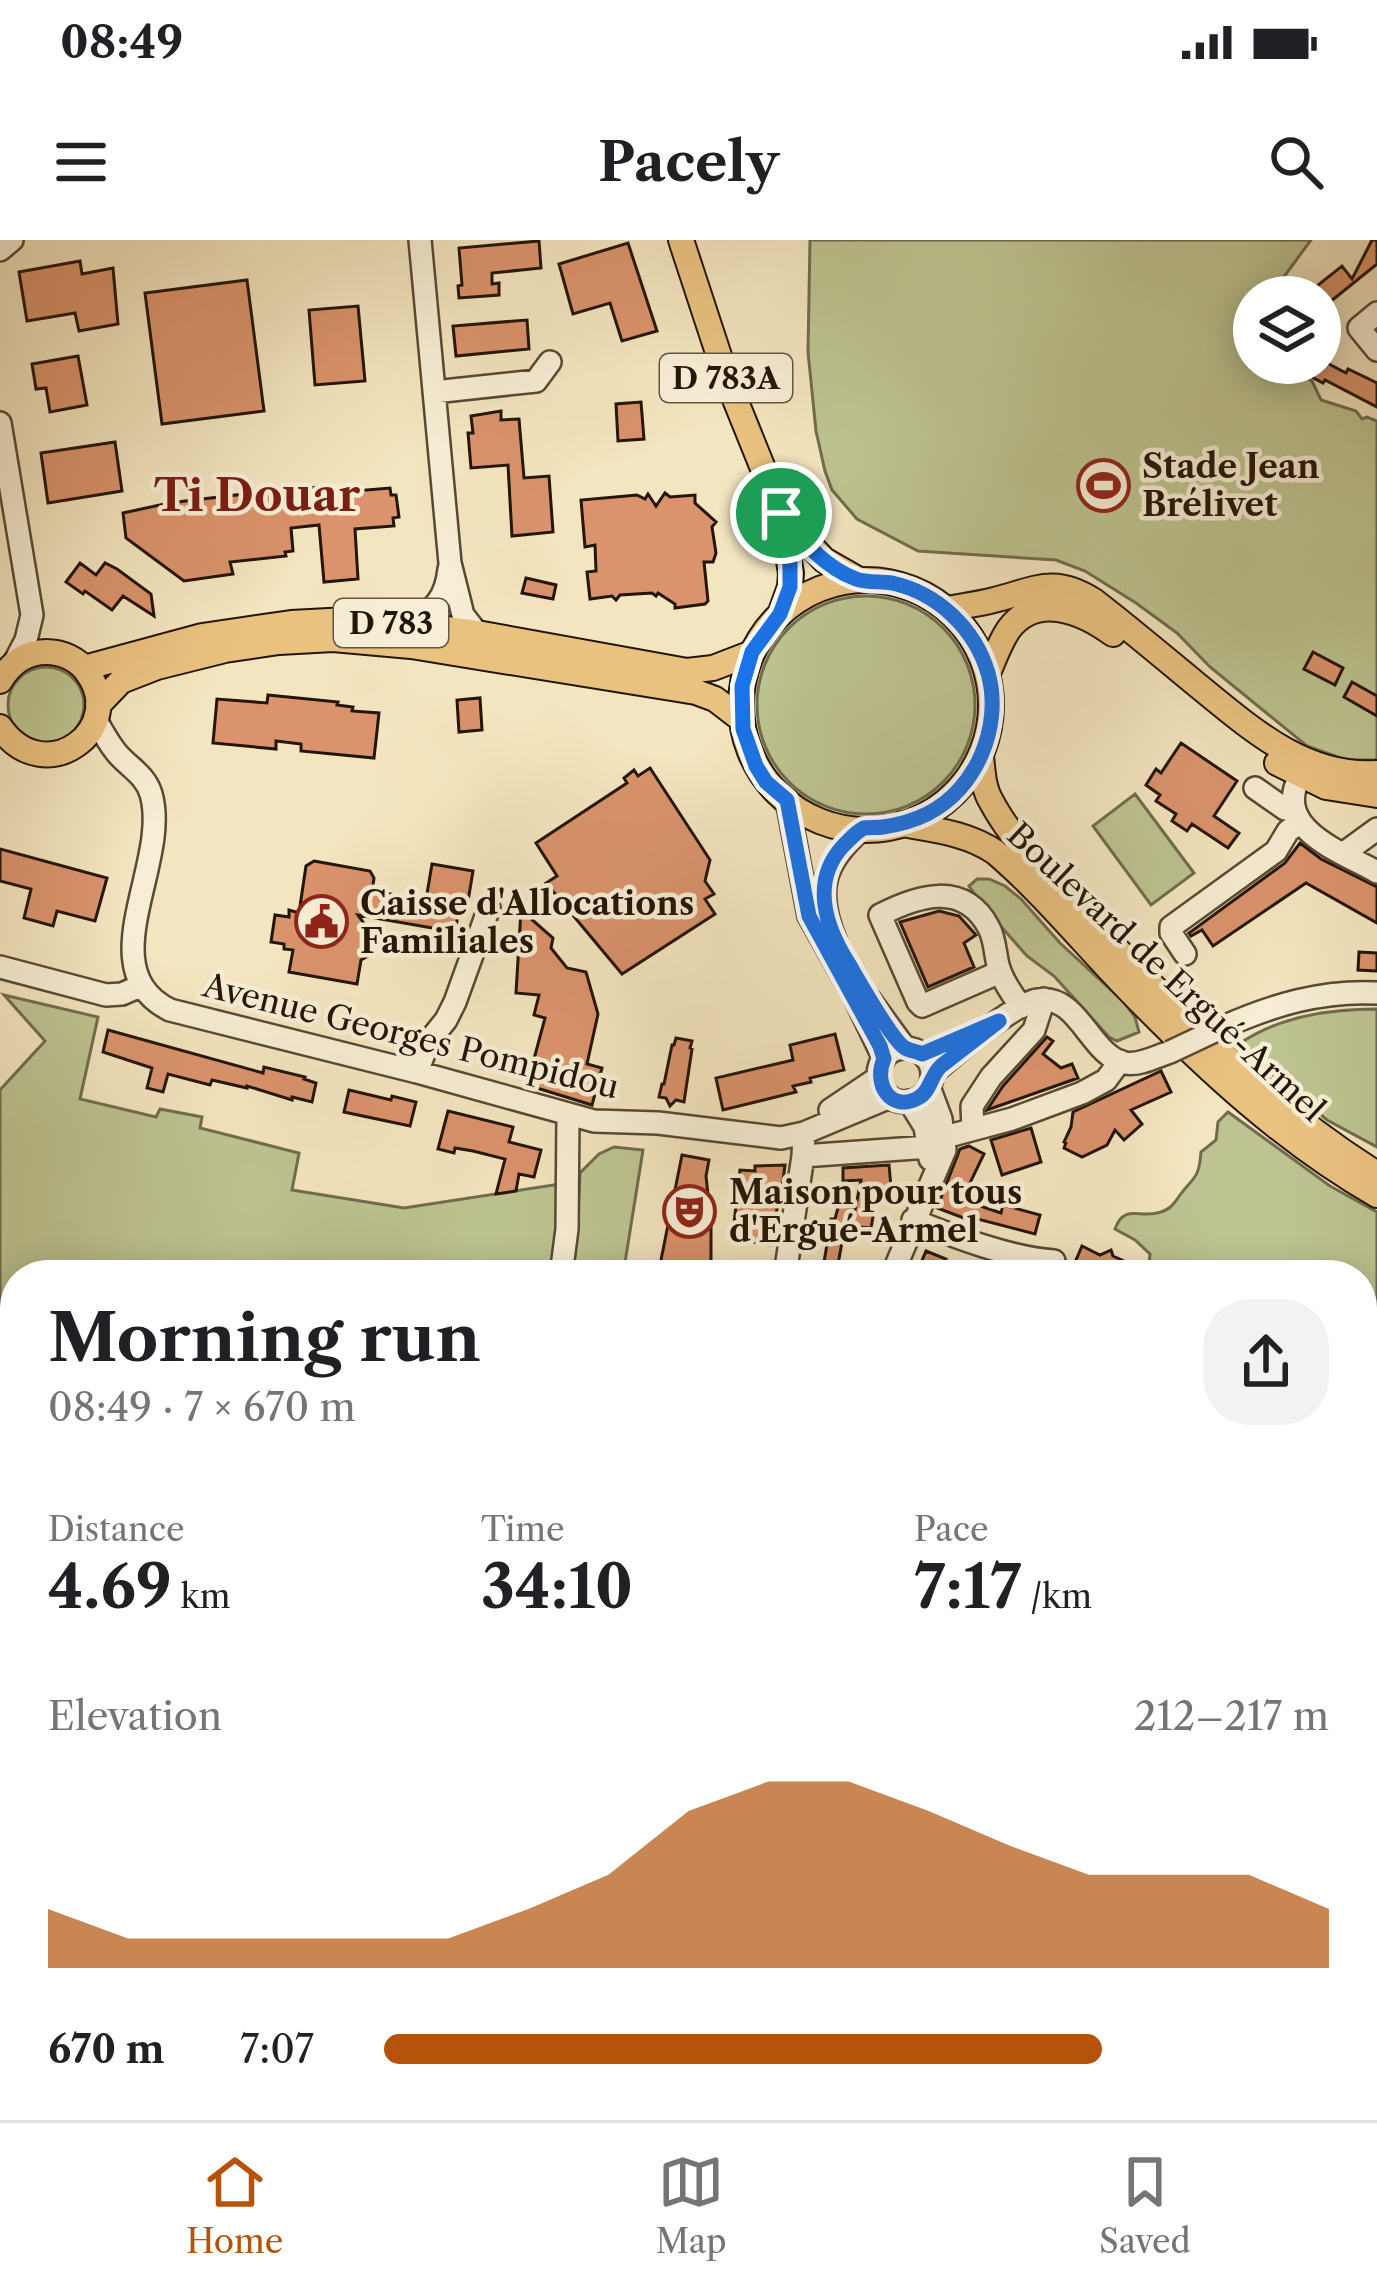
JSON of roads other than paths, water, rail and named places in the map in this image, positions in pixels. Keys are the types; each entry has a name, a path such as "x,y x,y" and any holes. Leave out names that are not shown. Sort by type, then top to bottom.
{"main road":[{"name":"D 783A","path":"681,240 713,342 781,513 791,573 780,614"},
{"name":"D 783A","path":"781,513 824,560 859,580"},
{"path":"859,580 890,582 947,609 971,637 988,673 992,712 980,757 949,800 900,824 862,829 815,819 766,782 748,748 741,718 742,686 752,652 780,614 817,591 859,580"},
{"path":"947,609 990,602 1042,585 1082,593 1283,750 1325,768 1377,774"},
{"path":"988,673 1007,633 1022,617 1047,608 1070,611 1113,634 1257,749 1300,776 1336,790 1377,795"},
{"name":"D 783","path":"84,668 182,640 262,626 348,620 477,633 687,670 713,668 752,652"},
{"name":"D 783","path":"97,712 122,681 157,667 225,650 333,639 411,646 696,692 716,699 741,718"},
{"path":"3,736 29,753 52,755 83,740 97,712 95,685 71,658 34,653 7,672"},
{"path":"980,757 986,790 996,810 1103,935 1250,1080 1377,1174"},
{"name":"Boulevard de Ergué-Armel","path":"900,824 952,833 995,852 1132,993 1249,1103 1317,1157 1377,1195"}],"street":[{"path":"0,250 11,240"},
{"path":"420,240 450,563 463,615 477,633"},
{"path":"1377,313 1358,328 1377,350"},
{"path":"434,392 536,381 550,362"},
{"path":"0,423 32,615 56,653"},
{"path":"409,624 437,606 450,563"},
{"path":"7,672 26,640 32,615"},
{"path":"0,968 106,995 140,986 133,941 151,859 154,813 145,780 120,757 97,712"},
{"path":"74,747 120,757"},
{"path":"1185,954 1172,927 1276,851 1296,816 1293,791 1300,776 1325,768"},
{"path":"1255,788 1377,872"},
{"path":"787,800 809,916 862,1010 890,1084 937,1142"},
{"path":"862,829 832,862 825,880 826,914 845,958 878,1012 922,1066 942,1162 898,1260"},
{"path":"1344,853 1377,829"},
{"path":"1000,972 922,1006 880,915 924,896 962,902 991,931 1000,972 1021,1007"},
{"path":"417,1072 429,1041 454,1002 489,908"},
{"name":"Avenue Georges Pompidou","path":"140,986 157,1003 180,1013 593,1121 776,1138 804,1132 890,1084"},
{"path":"922,1066 1021,1007 1044,1000 1060,1004 1106,1052 1132,1064 1295,1000 1345,992 1377,993"},
{"path":"973,1129 970,1112 976,1100 1034,1030 1044,1000"},
{"path":"890,1084 890,1053 922,1066"},
{"path":"787,1260 804,1132 937,1142 1099,1085 1120,1061"},
{"path":"890,1084 924,1094 922,1066"},
{"path":"563,1260 568,1114"},
{"path":"568,1170 576,1144 593,1121"},
{"path":"913,1220 956,1237 1047,1260"}],"place":[{"name":"Stade Jean Brélivet","path":"1103,485"},
{"name":"Caisse d'Allocations Familiales","path":"321,922"},
{"name":"Maison pour tous d'Ergué-Armel","path":"690,1211"}],"district":[{"name":"Ti Douar","path":"257,495"}]}
